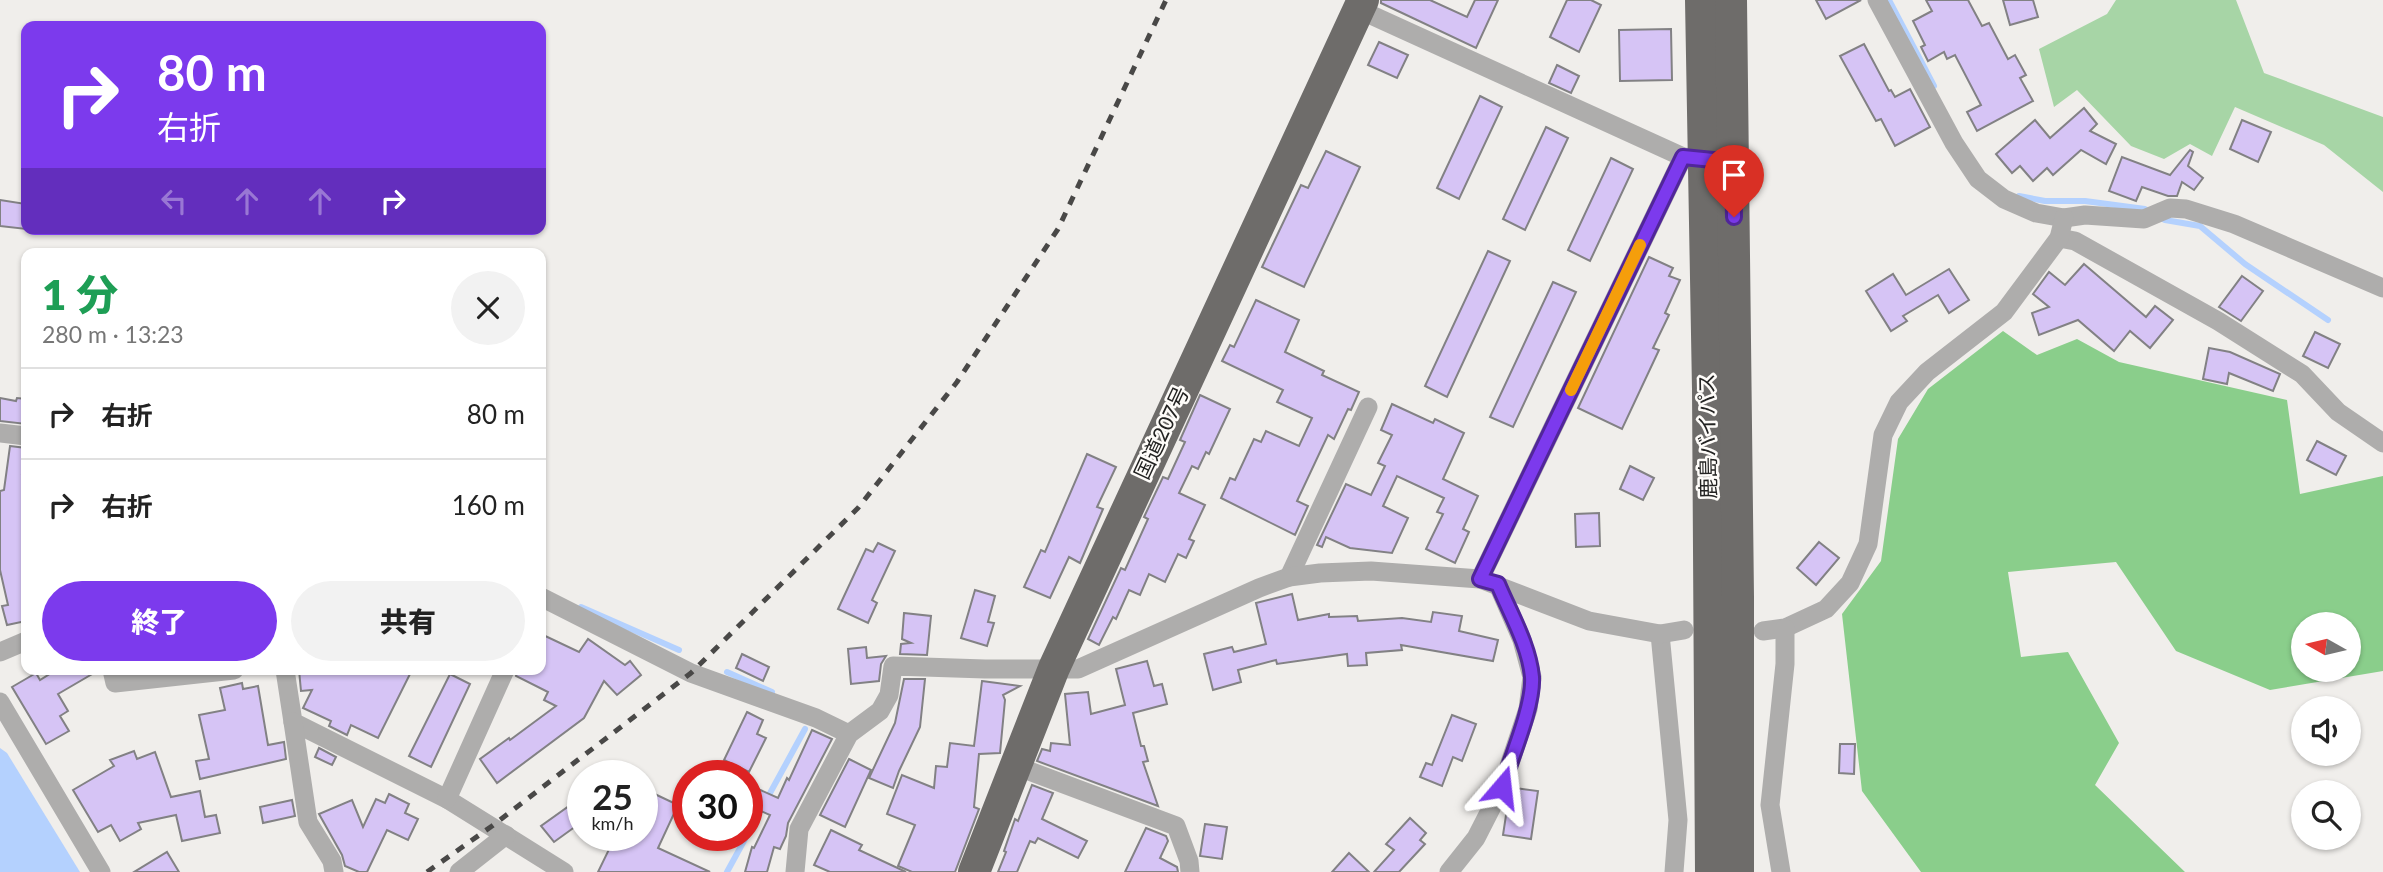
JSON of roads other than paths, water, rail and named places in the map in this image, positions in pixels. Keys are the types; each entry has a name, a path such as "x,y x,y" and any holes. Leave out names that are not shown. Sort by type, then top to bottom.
{"highway":[{"name":"鹿島バイパス","path":"1701,0 1706,159 1711,872"},
{"name":"鹿島バイパス","path":"1735,2 1706,159 1738,597 1738,872"},
{"name":"国道207号","path":"974,872 1055,668 1361,5"}],"street":[{"path":"1877,0 1954,143 1978,180 2004,199 2036,212 2064,218 2085,215 2152,215 2171,208 2186,209 2234,224 2383,288"},
{"path":"1361,5 1706,159 1489,582"},
{"path":"1763,631 1785,628 1826,610 1850,583 1868,544 1883,435 1899,402 1927,372 2004,312 2059,238 2064,218"},
{"path":"2059,238 2075,241 2218,321 2302,374 2338,412 2383,443"},
{"path":"1289,578 1368,407"},
{"path":"0,433 21,435"},
{"path":"795,872 799,830 849,734 880,710 889,695 893,666 1078,669 1259,588 1289,578 1320,573 1371,571 1489,582 1589,621 1660,634 1684,630"},
{"path":"1449,872 1476,838 1502,787 1528,709 1532,677 1522,640 1489,582"},
{"path":"546,600 691,673 816,718 849,734"},
{"path":"1781,872 1770,805 1785,664 1785,628"},
{"path":"1660,634 1678,820 1674,872"},
{"path":"0,652 21,643"},
{"path":"114,675 116,683 189,675"},
{"path":"286,675 308,822 332,861 334,872"},
{"path":"447,799 503,675"},
{"path":"0,702 101,872"},
{"path":"293,722 447,799 564,872"},
{"path":"1016,766 1176,826 1189,861 1190,872"},
{"path":"460,872 506,835"}],"water":[{"path":"0,748 7,753 80,872 0,872"}],"waterway":[{"path":"1889,0 1934,86"},
{"path":"2019,196 2045,201 2085,201 2145,209 2150,212"},
{"path":"2159,217 2200,226 2245,264 2328,320"},
{"path":"581,607 679,650"},
{"path":"727,672 772,692"},
{"path":"727,872 805,729"}],"railway":[{"path":"427,872 492,826 691,673 858,508 957,382 1058,229 1166,0"}]}
